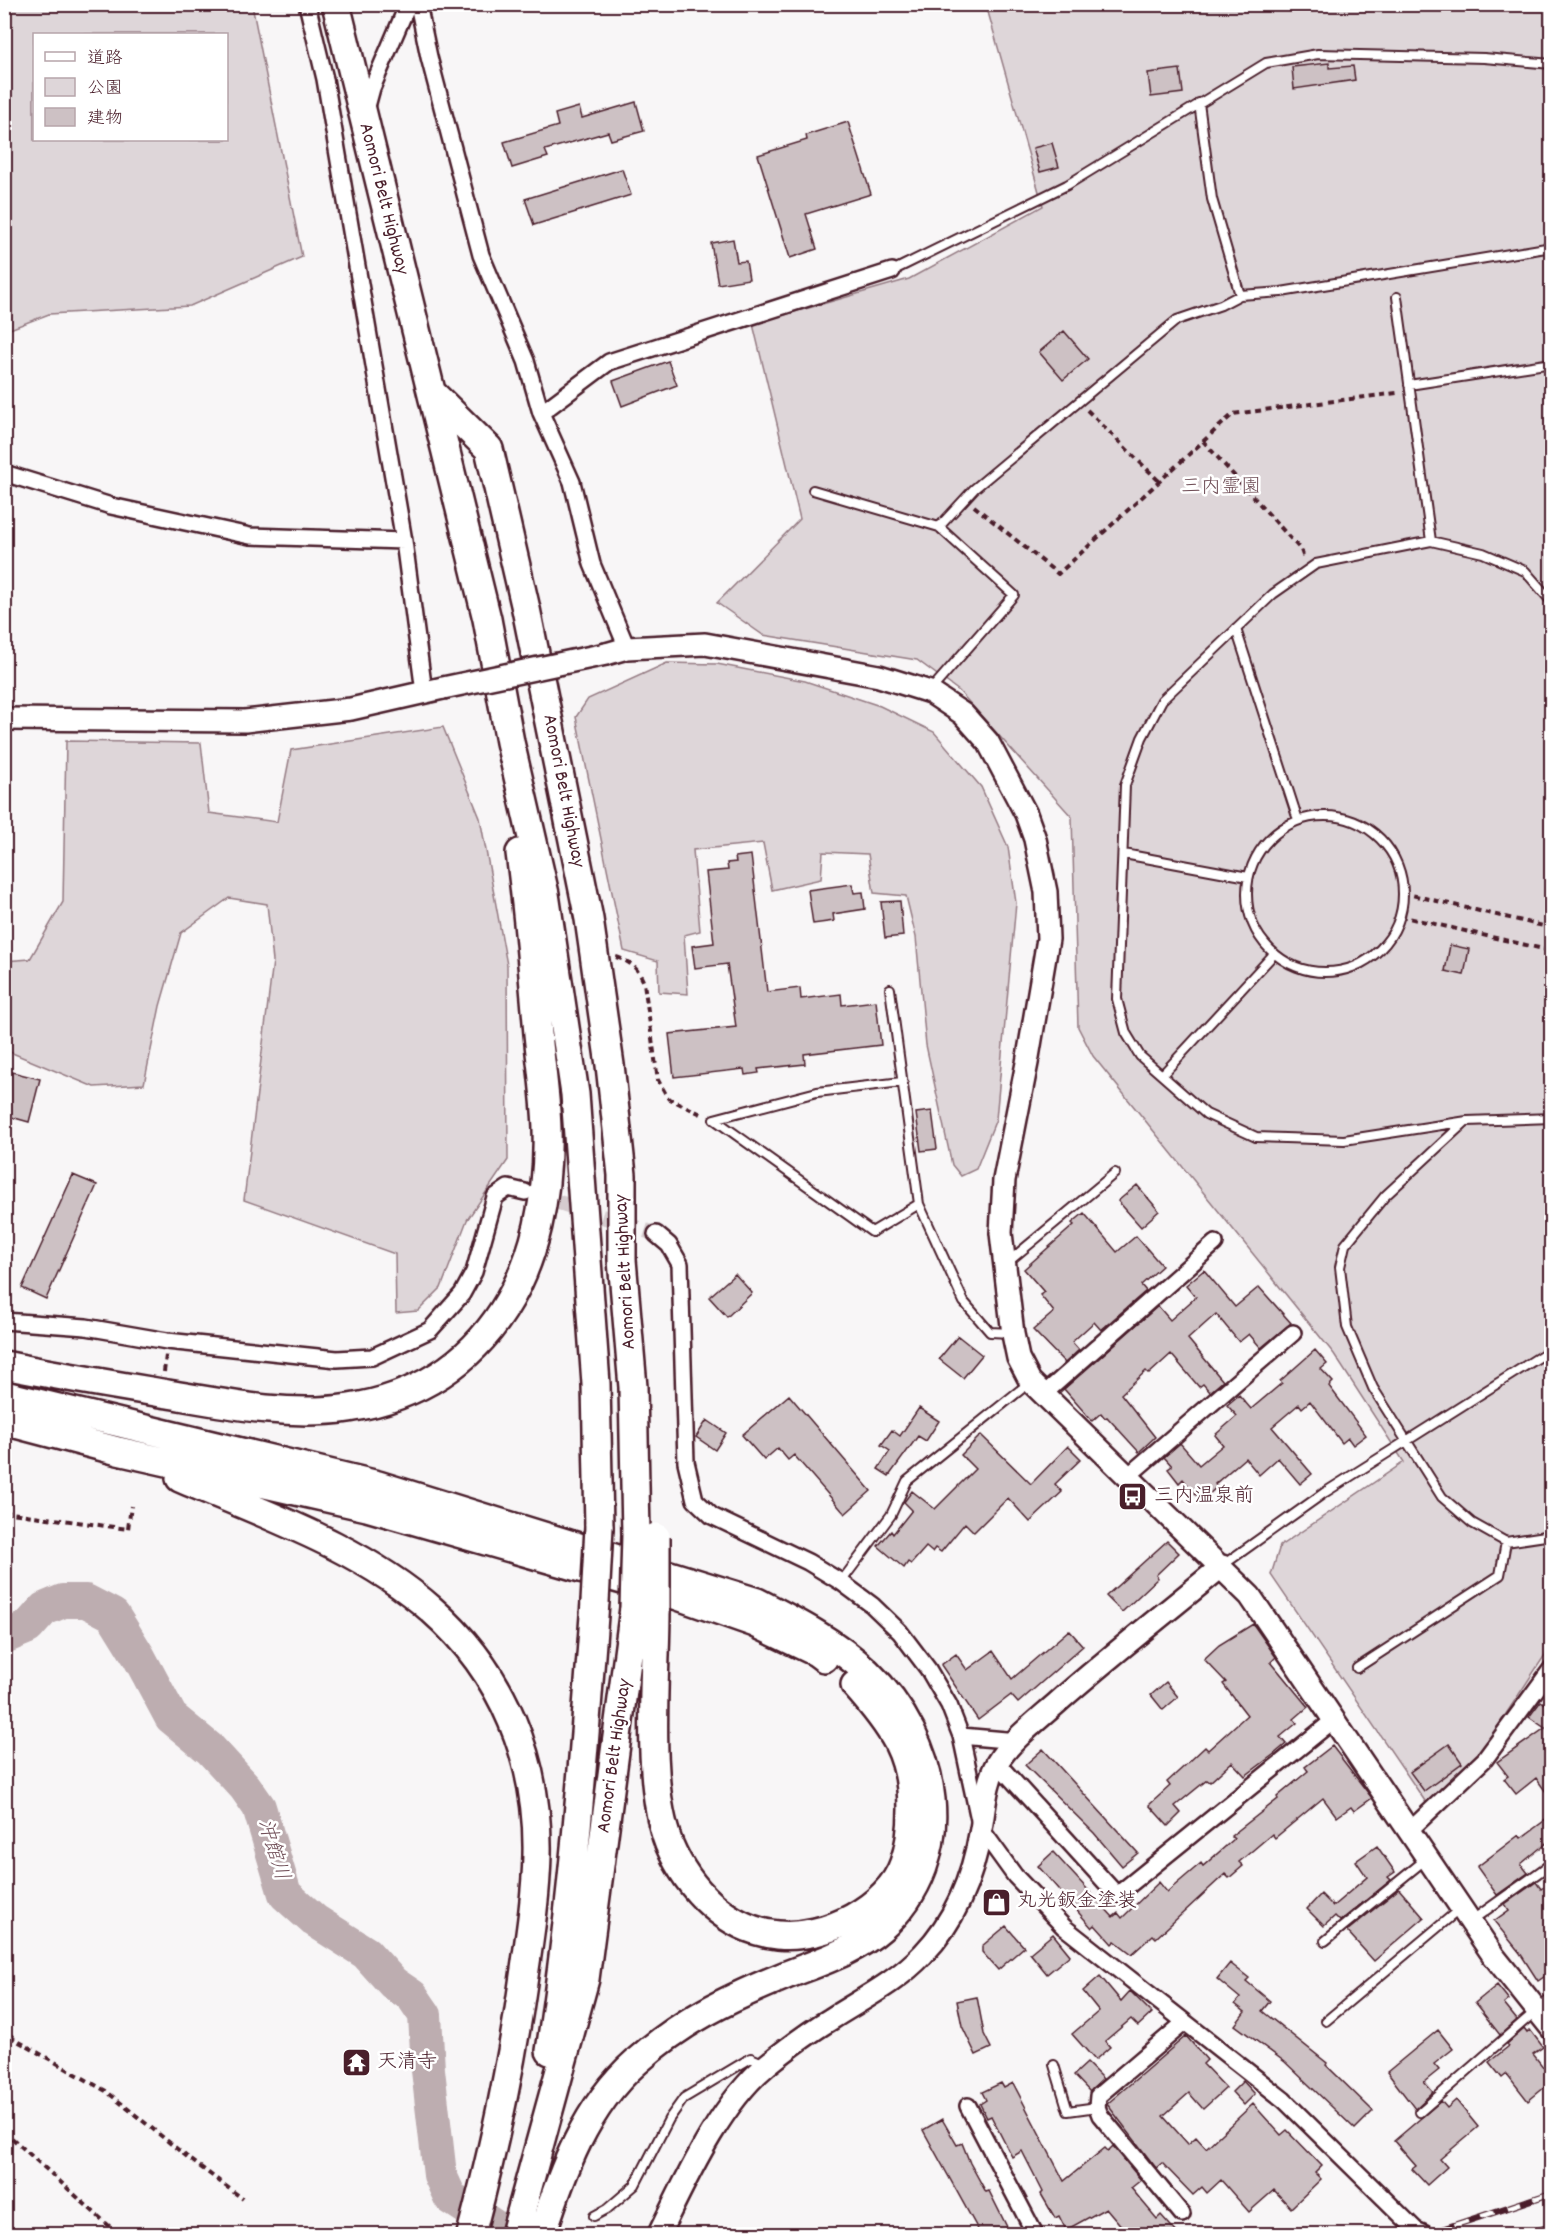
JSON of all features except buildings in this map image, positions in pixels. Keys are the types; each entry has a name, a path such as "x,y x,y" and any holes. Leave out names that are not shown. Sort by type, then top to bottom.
{"highway":[{"name":"Aomori Belt Highway","path":"336,4 487,619 510,742 545,894 575,1094 596,1384 599,1527 581,1785 560,1984 531,2177"},
{"name":"Aomori Belt Highway","path":"432,393 489,449 526,609 589,919 610,1065 622,1175 622,1260 633,1387 651,1470 646,1536 645,1609 585,1979 515,2235"},
{"path":"4,1365 209,1401 291,1410 348,1408 387,1399 423,1385 458,1362 487,1333 512,1300 528,1262 542,1212 547,1130 529,923 514,808 510,742"},
{"path":"4,1395 378,1485 757,1602 806,1626 868,1673 894,1703 913,1734 927,1772 934,1810 925,1858 918,1880 903,1904 880,1929 850,1949 709,2008 674,2031 634,2063 604,2097 575,2144 554,2196 542,2235"},
{"path":"4,1421 118,1451 367,1507 675,1596 755,1623 816,1652 852,1682 874,1707 899,1744 912,1788 912,1827 903,1865 881,1898 851,1920 815,1932 779,1935 746,1927 712,1907 686,1877 669,1842 658,1796 645,1609"},
{"path":"118,1451 329,1543 385,1576 431,1609 463,1640 490,1674 513,1720 528,1766 535,1809 537,1856 532,1918 516,2033 494,2148 471,2233"}],"street":[{"path":"307,4 325,79 404,540 434,690"},
{"path":"363,119 372,88 408,4"},
{"path":"418,4 429,57 481,255 526,361 542,413 572,482 592,564 627,648"},
{"path":"312,26 348,59"},
{"path":"542,413 609,362 892,271"},
{"path":"4,473 111,506 250,536 404,540"},
{"path":"4,718 245,721 351,709 627,648 705,644 879,676 930,692 963,714 988,742 1026,814 1035,839 1046,892 1048,939 1004,1180 1001,1233 1018,1358 1037,1388 1222,1566 1250,1596 1466,1915 1544,2004 1551,2030"},
{"path":"4,1321 86,1328 167,1341 337,1359 372,1358 430,1330 462,1294 474,1272 495,1197 508,1188 525,1192"},
{"path":"656,1234 669,1245 680,1264 686,1462 695,1500 712,1516 808,1562 841,1582 893,1625 921,1660 950,1705 961,1736 981,1828 1015,1876 1064,1927 1284,2100 1416,2230 1425,2235"},
{"path":"1037,1388 1215,1243"},
{"path":"1128,1476 1293,1334"},
{"path":"659,2235 696,2158 737,2098 767,2065 829,2020 883,1987 923,1955 962,1900 973,1868 986,1794 996,1763 1104,1662 1222,1566"},
{"path":"1408,1832 1485,1759 1551,1668"},
{"path":"996,1763 1117,1895 1335,1719"},
{"path":"961,1736 1017,1741"},
{"path":"1182,2214 1100,2115 1097,2107 1098,2096 1185,2022"},
{"path":"968,2106 1035,2235"}],"lane":[{"path":"892,271 1067,184 1266,63 1318,54 1484,58 1551,64"},
{"path":"1199,103 1212,199 1240,295"},
{"path":"939,527 964,498 1177,320 1221,305 1240,295 1281,291 1551,247"},
{"path":"1397,297 1431,541"},
{"path":"1410,388 1551,363"},
{"path":"813,490 939,527 1014,595 930,692"},
{"path":"1551,602 1525,571 1483,553 1431,541 1316,564 1273,594 1162,700 1142,738 1125,785 1117,999 1126,1034 1140,1056 1206,1114 1256,1137 1344,1140 1467,1121 1551,1118"},
{"path":"1236,629 1298,820"},
{"path":"1324,815 1351,819 1375,832 1392,853 1402,878 1403,893 1397,928 1383,948 1364,963 1342,971 1318,972 1294,967 1274,954 1260,938 1251,919 1246,898 1248,877 1258,853 1275,833 1298,820 1324,815"},
{"path":"1124,854 1248,877"},
{"path":"1162,1075 1274,954"},
{"path":"890,989 919,1203 964,1302 990,1332 1013,1334"},
{"path":"714,1119 817,1092 902,1082"},
{"path":"714,1119 872,1232 919,1203"},
{"path":"1467,1121 1385,1196 1345,1245 1340,1267 1347,1327 1373,1388 1405,1442 1442,1497 1472,1523 1506,1542 1551,1535"},
{"path":"1005,1265 1115,1173"},
{"path":"1222,1566 1324,1493 1551,1349"},
{"path":"841,1582 891,1515 907,1481 1037,1388"},
{"path":"1357,1668 1500,1575 1506,1542"},
{"path":"1325,1941 1427,1859"},
{"path":"1326,2021 1466,1915 1551,1863"},
{"path":"1420,2112 1544,2004"},
{"path":"594,2216 607,2209 634,2185 669,2119 684,2098 751,2058 767,2065"},
{"path":"1054,2065 1068,2111 1097,2107"},
{"path":"1538,2234 1551,2229"}],"path":[{"path":"964,498 1058,574 1233,414 1410,388"},
{"path":"1079,402 1159,481"},
{"path":"1203,441 1301,550 1308,569"},
{"path":"1403,893 1551,928"},
{"path":"1400,916 1551,951"},
{"path":"609,954 630,961 639,971 644,983 658,1080 668,1098 714,1119"},
{"path":"4,1512 128,1529 131,1506"},
{"path":"4,2027 14,2038 106,2091 243,2199"},
{"path":"4,2131 118,2234"}],"green space":[{"path":"5,4 252,5 302,257 190,306 49,314 5,331"},
{"name":"三内霊園","path":"986,5 1551,5 1551,1646 1476,1759 1427,1804 1271,1575 1280,1546 1404,1462 1334,1354 1093,1056 1078,1027 1072,817 959,691 917,660 763,635 717,603 800,519 753,324 909,279 1043,206"},
{"path":"667,663 717,664 805,681 880,706 934,732 981,787 1008,847 1016,903 996,1119 976,1169 961,1176 952,1165 926,1045 916,937 906,896 874,893 868,854 823,852 821,879 772,890 763,843 693,850 700,931 684,935 688,994 659,992 658,961 624,951 576,717 588,699"},
{"path":"443,727 480,818 507,965 508,1160 467,1220 441,1288 418,1311 396,1313 395,1254 244,1200 273,961 267,904 229,898 181,933 160,1006 144,1084 94,1087 5,1050 5,961 30,959 63,902 66,741 201,743 209,813 277,822 291,750"}],"waterway":[{"name":"沖館川","path":"4,1637 28,1627 44,1609 63,1601 86,1601 113,1615 139,1657 171,1717 210,1749 245,1787 259,1807 285,1894 314,1920 366,1953 393,1983 412,1996 425,2015 428,2070 440,2175 450,2197 506,2234"}],"tunnel":[{"path":"536,1195 656,1234"}],"railway":[{"path":"1428,2234 1552,2193"}],"place":[{"name":"三内温泉前","path":"1133,1497"},
{"name":"丸光鈑金塗装","path":"996,1902"},
{"name":"天清寺","path":"356,2063"}]}
